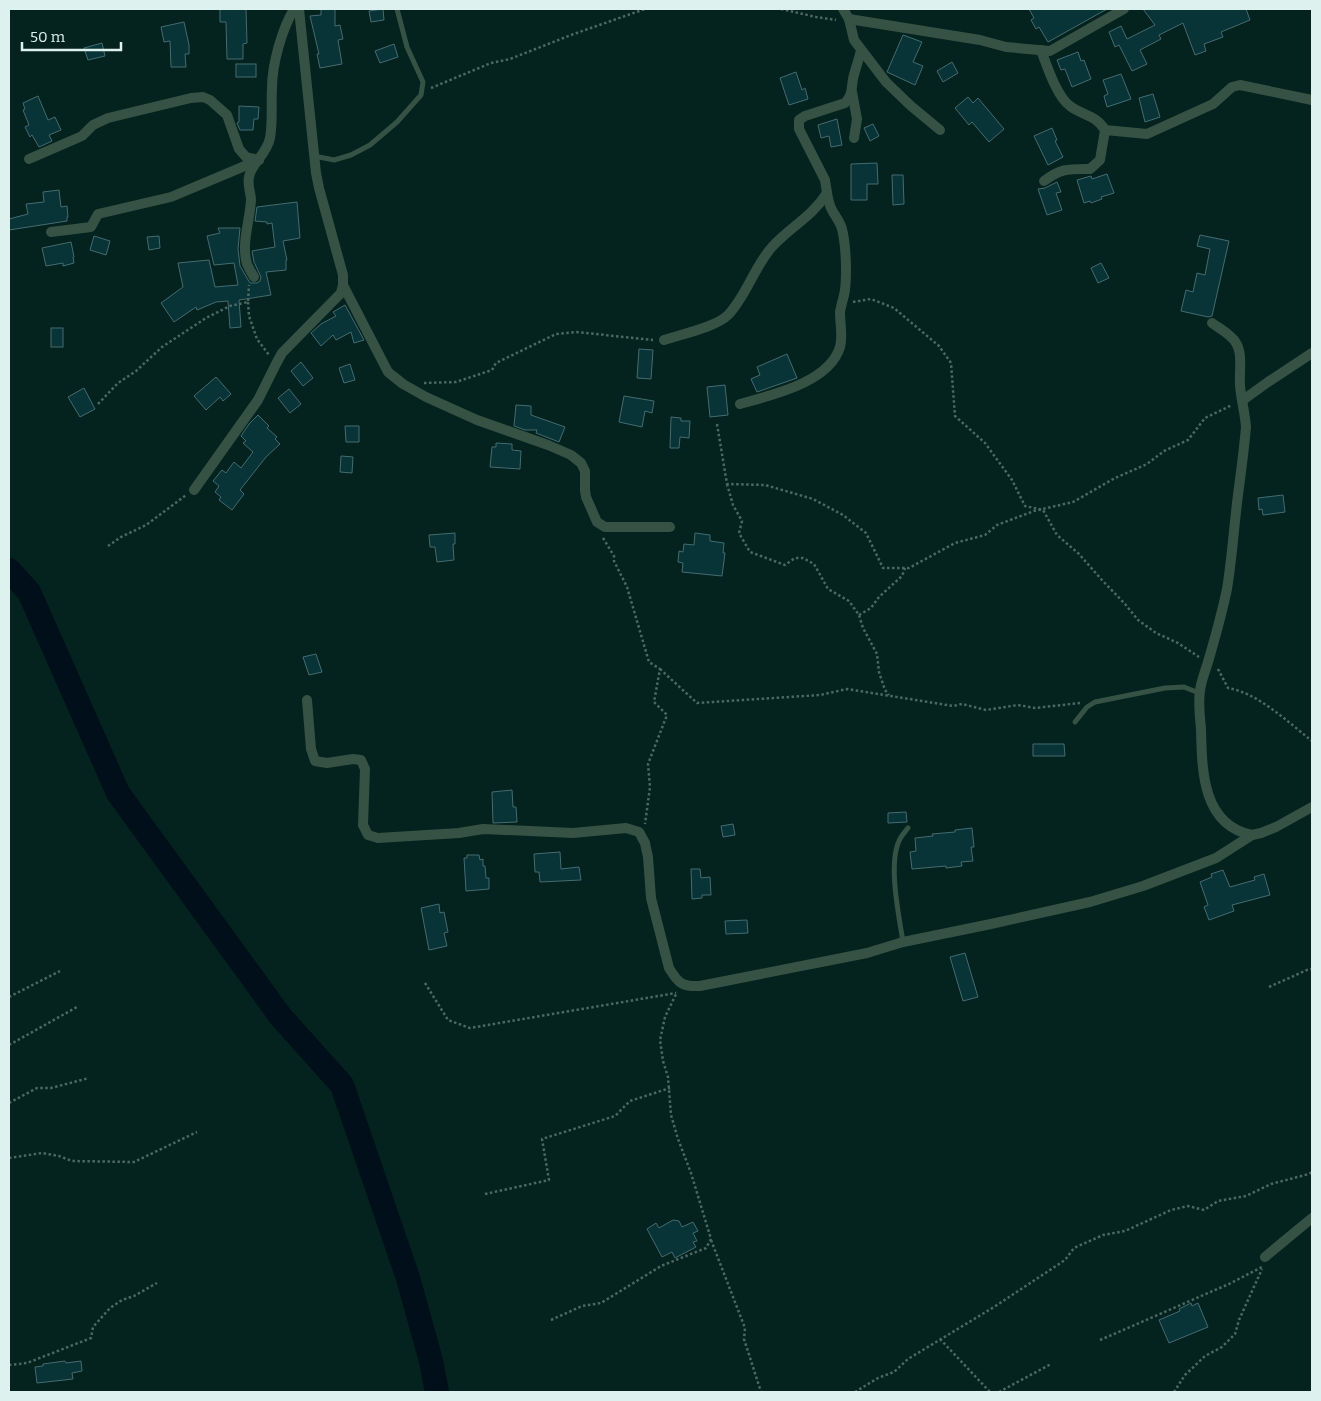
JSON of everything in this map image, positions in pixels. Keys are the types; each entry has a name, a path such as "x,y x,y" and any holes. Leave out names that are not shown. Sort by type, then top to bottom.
{"street":[{"path":"254,277 247,264 245,251 251,198 248,178 266,150 270,138 274,63 288,19 294,9"},
{"path":"194,490 258,400 282,353 341,294 343,275 318,188 299,9"},
{"path":"843,9 849,19 854,40 861,50 892,88 940,130"},
{"path":"849,19 1006,46 1050,51 1124,9"},
{"path":"854,138 856,119 852,80 861,50"},
{"path":"1041,50 1061,97 1070,106 1100,121 1106,130 1100,160 1090,169 1069,169 1056,172 1044,181"},
{"path":"1106,130 1148,134 1213,104 1232,87 1240,84 1312,100"},
{"path":"740,404 784,391 806,382 820,373 833,359 840,347 840,312 845,290 844,238 841,226 831,208 825,180 799,129 800,120 805,116 845,103 850,98 852,92"},
{"path":"29,159 82,136 93,125 108,118 191,98 203,97 210,100 227,115 239,149 246,157 259,160"},
{"path":"51,232 92,227 98,214 171,197 259,160"},
{"path":"664,340 710,325 727,316 771,248 802,222 827,194"},
{"path":"343,284 388,372 403,384 426,397 477,420 571,455 581,463 585,471 586,497 597,522 605,527 670,527"},
{"path":"1212,324 1237,343 1240,354 1240,386 1246,427 1227,589 1199,693 1202,759 1208,794 1213,807 1226,823 1240,832 1252,835"},
{"path":"1243,400 1312,353"},
{"path":"307,700 311,749 314,761 327,763 353,759 361,760 365,769 363,825 368,835 378,838 459,834 484,829 573,833 626,828 639,832 648,856 651,898 669,968 674,978 681,984 690,986 700,986 867,953 903,942 1090,902 1143,886 1216,858 1252,835 1276,827 1312,807"},
{"path":"1266,1257 1312,1218"}],"lane":[{"path":"314,156 334,160 352,155 370,144 397,122 421,95 423,82 407,47 397,9"},
{"path":"1075,722 1087,707 1095,702 1165,688 1184,687 1199,693"},
{"path":"903,942 897,907 894,865 898,841 908,828"}],"path":[{"path":"421,95 432,88 491,63 510,59 645,9"},
{"path":"781,9 832,20 849,19"},
{"path":"254,277 249,285 249,316 257,339 276,364"},
{"path":"842,304 870,299 894,308 939,346 950,364 955,416 984,443 1012,480 1025,506 1043,510 1057,535 1079,554 1138,620 1156,633 1178,643 1208,664 1218,668 1228,688 1239,690 1268,706 1312,741"},
{"path":"98,404 118,383 136,371 162,346 206,318 230,306 248,302"},
{"path":"403,384 456,382 477,376 492,370 496,363 556,334 576,332 664,340"},
{"path":"728,484 765,485 813,499 843,515 866,533 884,568 909,568 955,543 984,534 997,525 1034,511 1073,502 1115,478 1147,464 1164,451 1188,440 1205,418 1243,400"},
{"path":"717,424 733,504 742,521 739,533 750,552 785,565 794,558 803,558 814,564 828,589 849,601 859,615 863,628 877,654 879,672 885,690 890,696"},
{"path":"108,546 121,536 146,524 194,490"},
{"path":"597,522 627,587 649,662 660,669 697,703 820,694 847,689 953,706 962,704 986,710 1018,704 1035,708 1095,702"},
{"path":"859,615 870,608 902,576 905,568"},
{"path":"639,832 646,823 650,787 648,764 667,714 654,702 660,669"},
{"path":"1269,987 1312,968"},
{"path":"9,996 60,971"},
{"path":"425,983 448,1020 470,1028 677,992 665,1017 660,1040 670,1088 672,1115 711,1239 745,1328 744,1339 761,1392"},
{"path":"9,1045 77,1007"},
{"path":"9,1103 37,1088 50,1088 89,1078"},
{"path":"485,1194 549,1180 542,1139 615,1116 630,1101 670,1088"},
{"path":"9,1158 42,1154 59,1156 72,1161 134,1162 197,1132"},
{"path":"855,1392 878,1378 894,1372 908,1359 1065,1260 1074,1248 1103,1235 1125,1231 1171,1210 1188,1206 1204,1210 1218,1201 1246,1196 1271,1184 1312,1172"},
{"path":"550,1320 582,1306 601,1303 661,1266 706,1248 711,1239"},
{"path":"1174,1392 1186,1375 1205,1356 1222,1347 1235,1334 1239,1320 1266,1257"},
{"path":"1100,1340 1228,1284 1262,1267"},
{"path":"9,1365 27,1363 91,1338 93,1327 110,1308 122,1300 157,1284"},
{"path":"940,1339 990,1392"},
{"path":"999,1392 1051,1364"}],"building":[{"path":"220,9 246,9 247,43 243,44 243,59 227,59 226,22 220,22"},
{"path":"321,9 335,9 335,26 340,25 343,39 338,40 342,64 320,68 317,54 319,54 310,16 321,15"},
{"path":"383,9 384,20 371,22 369,11"},
{"path":"1029,9 1107,9 1048,42 1039,27 1036,29 1031,20 1034,18"},
{"path":"1143,9 1246,9 1250,20 1221,32 1223,37 1204,44 1206,51 1195,55 1183,23 1159,35 1161,39 1140,50 1147,64 1132,71 1119,45 1115,47 1109,32 1121,26 1127,39 1155,25"},
{"path":"184,22 189,45 189,54 185,54 186,67 171,67 170,41 164,42 161,27"},
{"path":"903,35 922,42 913,62 923,66 915,85 887,72"},
{"path":"102,43 105,56 88,60 84,48"},
{"path":"394,44 398,57 380,63 375,51"},
{"path":"1078,52 1081,61 1084,60 1091,79 1072,87 1065,69 1061,70 1057,60"},
{"path":"952,62 958,73 943,82 937,71"},
{"path":"236,64 256,64 256,77 236,77"},
{"path":"796,72 802,90 805,88 808,99 789,105 780,78"},
{"path":"1121,74 1131,99 1107,107 1104,96 1108,94 1103,80"},
{"path":"1153,94 1160,117 1145,122 1139,98"},
{"path":"38,96 48,120 55,117 61,130 49,135 52,141 39,147 32,135 30,137 25,127 29,125 23,110 25,109 23,103"},
{"path":"968,97 973,103 978,98 1004,129 989,142 972,122 969,125 955,108"},
{"path":"239,106 259,107 258,119 254,119 253,130 240,130 237,123 239,122"},
{"path":"837,119 842,145 831,147 829,136 821,138 818,125"},
{"path":"873,124 879,136 870,141 864,128"},
{"path":"1052,128 1057,140 1055,141 1063,157 1048,165 1034,136"},
{"path":"877,163 878,184 867,184 867,200 851,200 851,164"},
{"path":"1107,174 1114,193 1101,197 1102,199 1091,203 1090,201 1084,203 1077,180 1091,176 1092,179"},
{"path":"892,175 903,175 904,204 893,205"},
{"path":"1057,182 1061,192 1056,193 1062,210 1047,215 1038,189"},
{"path":"59,190 61,207 67,206 67,221 9,230 9,219 28,214 26,204 44,202 43,192"},
{"path":"297,202 300,238 283,241 287,260 286,270 266,272 271,295 239,300 241,327 230,328 228,301 216,302 197,310 196,307 174,322 161,303 183,287 178,263 209,260 215,287 238,285 234,263 214,265 207,236 220,233 218,228 240,228 238,249 240,266 250,283 257,283 261,277 254,262 252,251 275,247 272,223 267,224 267,222 255,221 257,207"},
{"path":"1200,235 1229,241 1212,316 1208,317 1181,311 1186,290 1193,292 1197,273 1205,275 1210,249 1197,246"},
{"path":"94,236 110,241 106,255 90,250"},
{"path":"159,236 160,248 149,250 147,237"},
{"path":"71,242 74,263 63,266 63,263 46,266 42,248"},
{"path":"1101,263 1109,278 1098,283 1091,268"},
{"path":"345,305 364,340 354,343 351,332 336,340 333,335 321,346 311,333 321,324 336,316 333,312"},
{"path":"51,328 63,328 63,347 51,347"},
{"path":"639,349 653,350 651,379 637,378"},
{"path":"787,354 797,378 757,392 751,379 760,375 757,367"},
{"path":"301,362 313,378 303,386 291,371"},
{"path":"350,364 355,380 344,383 339,368"},
{"path":"216,377 231,394 223,401 220,397 206,410 194,396"},
{"path":"725,385 728,415 710,417 707,387"},
{"path":"84,388 95,409 80,417 68,397"},
{"path":"289,389 301,404 290,413 278,398"},
{"path":"624,396 654,401 652,413 645,411 642,427 619,422"},
{"path":"516,405 531,406 531,415 565,427 559,442 536,433 537,430 525,430 514,426"},
{"path":"258,415 269,426 267,428 277,437 275,439 280,444 266,457 240,490 244,494 232,510 219,500 221,497 215,492 219,486 213,481 222,470 226,473 234,462 241,468 253,452 243,443 246,441 241,436"},
{"path":"671,417 681,418 681,421 690,421 689,438 680,437 679,448 670,448"},
{"path":"345,426 359,426 359,442 346,442"},
{"path":"496,443 512,444 512,450 521,451 520,469 490,467 492,447 496,447"},
{"path":"341,456 353,457 352,473 340,472"},
{"path":"1283,495 1285,512 1263,515 1262,509 1259,510 1258,498"},
{"path":"455,533 455,544 453,544 454,560 437,562 435,547 430,547 429,535"},
{"path":"695,533 710,535 710,541 724,543 723,553 725,553 722,576 682,572 683,563 678,562 679,551 683,552 684,544 694,545"},
{"path":"316,654 322,672 309,675 303,657"},
{"path":"1033,744 1064,744 1065,756 1033,756"},
{"path":"512,790 513,807 516,807 517,822 493,823 492,792"},
{"path":"906,812 907,822 888,823 888,813"},
{"path":"733,824 735,835 723,837 721,826"},
{"path":"972,828 974,847 971,847 973,861 961,862 962,866 912,869 910,852 916,851 915,838"},
{"path":"560,852 561,869 579,867 581,880 540,882 539,872 535,872 534,854"},
{"path":"467,855 479,855 480,860 483,859 486,878 489,878 489,889 466,891 464,858 467,858"},
{"path":"691,869 700,869 701,878 710,877 711,895 702,895 702,898 692,899"},
{"path":"1223,870 1230,887 1255,880 1254,877 1264,874 1270,895 1232,905 1234,911 1209,920 1204,907 1208,905 1200,882 1212,877 1211,874"},
{"path":"439,904 440,913 444,912 448,932 444,933 447,946 429,950 421,908"},
{"path":"747,920 748,933 726,934 725,921"},
{"path":"965,953 978,997 963,1001 950,957"},
{"path":"673,1220 679,1221 682,1227 693,1222 698,1231 693,1233 697,1241 693,1242 696,1247 675,1258 672,1252 662,1257 647,1229 656,1223 659,1228"},
{"path":"1191,1303 1192,1306 1198,1303 1208,1327 1169,1343 1159,1320 1180,1311 1179,1309"},
{"path":"65,1361 66,1363 81,1361 82,1371 72,1373 73,1379 37,1383 35,1367"}],"waterway":[{"path":"9,570 29,592 118,793 281,1017 342,1085 408,1278 431,1361 437,1392"}]}
